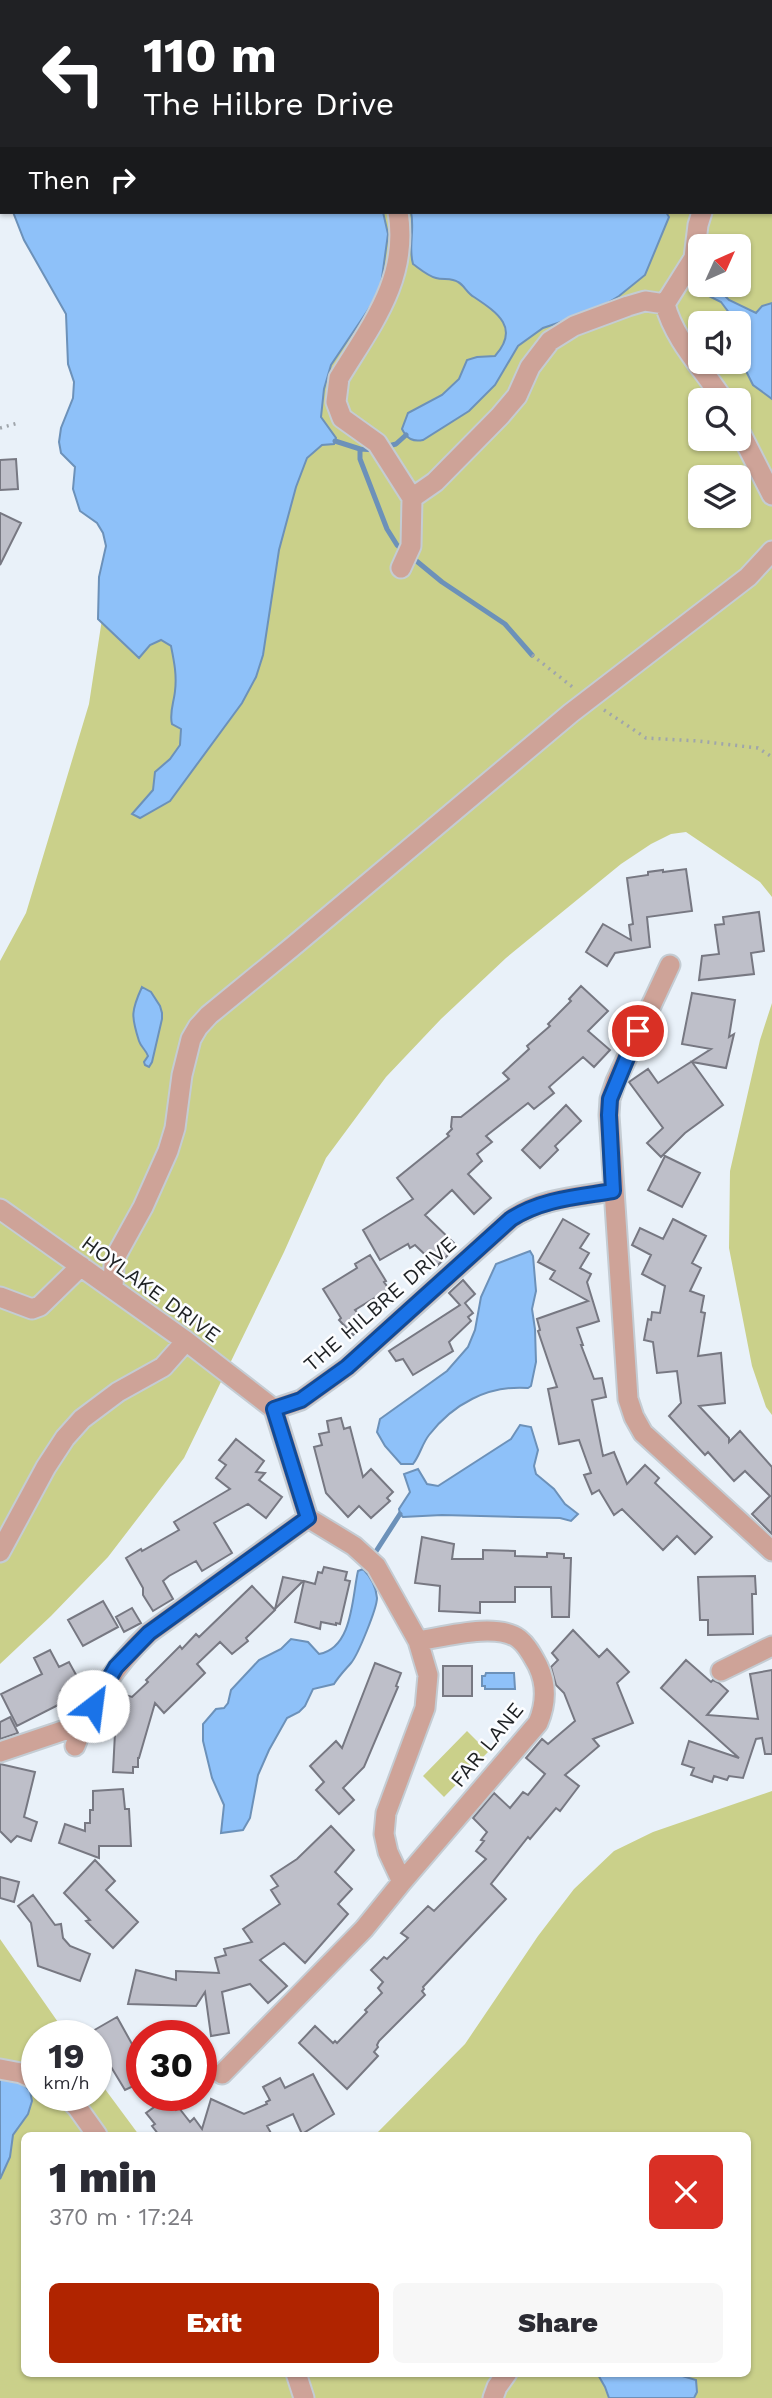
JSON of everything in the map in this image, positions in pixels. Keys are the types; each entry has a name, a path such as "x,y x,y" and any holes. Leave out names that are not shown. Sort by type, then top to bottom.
{"street":[{"path":"398,214 400,246 391,291 339,378 335,392 342,418 381,449 412,498 406,559"},
{"path":"701,214 694,258 666,304 668,316 683,342 715,388"},
{"path":"412,498 435,482 500,416 517,396 530,367 559,335 574,326 645,300 666,304"},
{"path":"750,451 772,495"},
{"path":"113,1289 117,1254 143,1207 168,1150 175,1128 186,1054 198,1027 254,976 589,699 747,577 772,551"},
{"path":"670,965 649,1006 610,1099 613,1191 628,1399 643,1433 772,1551"},
{"name":"THE HILBRE DRIVE","path":"274,1409 301,1400 347,1367 518,1214 540,1203 613,1191"},
{"name":"HOYLAKE DRIVE","path":"0,1209 186,1340 274,1409"},
{"path":"0,1297 32,1309 40,1307 81,1266"},
{"path":"0,1552 46,1467 65,1438 82,1419 118,1392 163,1367 186,1340"},
{"path":"274,1409 308,1518 370,1560 418,1642 428,1675 425,1708 386,1812 384,1834 388,1852 402,1882"},
{"path":"75,1746 83,1724 116,1667 149,1633 308,1518"},
{"name":"FAR LANE","path":"222,2074 363,1929 538,1723 544,1708 545,1693 540,1670 529,1650 518,1638 502,1632 480,1632 418,1642"},
{"path":"721,1671 772,1646"},
{"path":"0,1752 83,1724"},
{"path":"0,2069 21,2073"},
{"path":"80,2111 95,2132"},
{"path":"297,2377 304,2398"},
{"path":"493,2398 505,2377"}],"path":[{"path":"0,428 18,423"},
{"path":"532,655 646,738 758,748 772,757"}],"green space":[{"path":"200,214 772,214 772,897 760,882 686,832 671,834 621,864 506,958 441,1019 386,1077 326,1158 284,1252 184,1458 108,1557 0,1664 0,961 26,913 89,704 129,443"},
{"path":"772,1003 772,1415 766,1407 752,1366 729,1248 730,1171 760,1040"},
{"path":"467,1731 488,1752 444,1797 423,1776"},
{"path":"772,1791 772,2398 0,2398 0,1939 57,2020 21,2020 21,2111 112,2111 112,2099 137,2132 21,2132 21,2377 751,2377 751,2132 378,2132 465,2044 538,1936 574,1889 614,1851 653,1832"}],"water":[{"path":"14,214 383,214 388,234 381,285 372,304 331,365 324,389 321,417 336,438 334,444 322,445 307,458 296,487 279,550 263,655 256,677 242,703 170,801 140,818 132,814 153,790 155,772 170,759 180,745 181,729 172,724 171,720 176,679 171,646 161,640 150,645 139,658 98,619 99,577 106,546 97,523 80,511 73,489 75,467 61,453 59,442 61,428 73,398 74,382 68,364 66,314 24,240"},
{"path":"411,214 667,214 669,217 645,275 619,296 594,311 543,328 518,346 495,385 469,411 423,440 416,441 408,437 402,429 408,413 442,395 459,379 467,360 495,356 506,337 506,329 498,315 460,283 433,277 413,264"},
{"path":"713,298 727,298 756,313 762,306 772,303 772,399 753,385 748,374 751,374 751,311 728,311 721,302"},
{"path":"142,987 151,992 162,1013 149,1067 144,1062 148,1056 139,1041 134,1019 134,1008"},
{"path":"530,1251 533,1256 536,1291 532,1309 536,1362 531,1386 485,1393 460,1406 429,1435 413,1464 401,1464 377,1432 380,1419 447,1371 468,1347 475,1330 481,1297 496,1264"},
{"path":"520,1425 531,1427 538,1450 534,1466 536,1474 578,1514 571,1521 560,1518 442,1515 403,1517 400,1514 399,1509 410,1492 404,1474 418,1469 427,1484 438,1486 511,1439"},
{"path":"363,1569 373,1582 377,1598 371,1621 354,1658 334,1684 313,1689 305,1706 287,1718 258,1775 250,1818 243,1830 221,1833 224,1805 212,1778 203,1741 203,1724 216,1709 224,1708 231,1690 259,1660 281,1649 291,1639 308,1642 319,1654 330,1650 339,1642 349,1620 358,1571"},
{"path":"486,1673 514,1673 515,1689 485,1689 485,1686 482,1686 482,1676"},
{"path":"0,2077 21,2081 21,2111 29,2111 13,2135 10,2157 0,2179"},
{"path":"599,2377 686,2377 696,2380 697,2392 694,2398 609,2398"}],"building":[{"path":"16,459 18,489 0,490 0,460"},
{"path":"0,513 21,523 0,565"},
{"path":"686,869 692,911 647,917 650,947 615,953 607,966 586,952 603,924 631,940 629,925 633,924 627,878 648,875 648,872"},
{"path":"759,912 764,951 751,953 754,974 699,980 702,956 719,954 715,925 724,924 723,917"},
{"path":"581,986 608,1011 588,1031 610,1050 594,1067 583,1057 549,1087 554,1093 534,1109 528,1103 486,1136 492,1142 477,1154 482,1161 468,1174 491,1198 474,1214 452,1190 425,1215 457,1246 437,1266 415,1245 410,1248 408,1244 380,1260 363,1230 413,1199 397,1178 449,1136 447,1134 452,1129 452,1117 461,1117 509,1079 503,1073 529,1049 527,1046 550,1026 548,1024 571,1001 569,999"},
{"path":"692,993 735,1000 729,1037 734,1034 726,1068 692,1062 723,1105 685,1133 661,1157 647,1143 663,1128 629,1082 648,1069 658,1083 711,1049 682,1044"},
{"path":"566,1105 581,1121 555,1146 558,1150 540,1168 522,1150"},
{"path":"665,1156 700,1173 682,1207 648,1190"},
{"path":"563,1219 589,1234 580,1248 589,1253 580,1268 591,1274 587,1282 599,1321 577,1328 594,1379 602,1378 606,1397 592,1400 603,1456 614,1452 627,1484 645,1465 659,1478 655,1483 712,1537 695,1554 677,1536 663,1550 622,1509 614,1515 599,1490 592,1494 584,1475 591,1473 579,1440 559,1444 548,1389 557,1387 538,1331 537,1319 588,1301 550,1279 555,1271 538,1262"},
{"path":"673,1219 706,1236 692,1263 701,1268 690,1291 704,1296 701,1312 705,1313 698,1356 721,1353 725,1403 699,1406 729,1438 729,1442 740,1431 772,1467 772,1534 752,1514 770,1496 745,1471 734,1481 708,1452 705,1455 669,1416 681,1403 677,1371 657,1373 653,1342 644,1340 652,1312 660,1313 665,1286 642,1274 651,1255 632,1245 640,1228 663,1239"},
{"path":"370,1255 389,1289 355,1310 367,1323 353,1335 339,1320 341,1318 323,1289 357,1268 355,1264"},
{"path":"463,1280 475,1294 465,1303 473,1313 468,1317 471,1321 449,1342 453,1351 413,1375 403,1359 396,1361 389,1351 460,1305 449,1293"},
{"path":"341,1418 344,1429 350,1427 363,1477 371,1469 393,1492 387,1498 390,1501 371,1518 359,1506 348,1517 326,1493 314,1447 322,1445 319,1434 329,1432 327,1421"},
{"path":"236,1439 264,1461 256,1472 265,1473 259,1480 282,1497 266,1518 248,1504 214,1523 232,1553 202,1571 196,1561 169,1576 163,1581 173,1599 153,1611 126,1558 179,1530 174,1522 230,1489 216,1478 226,1465 219,1460"},
{"path":"422,1537 454,1544 452,1559 483,1559 483,1550 515,1551 515,1556 547,1557 547,1553 564,1554 564,1558 571,1558 569,1617 552,1617 551,1587 515,1587 515,1602 480,1602 480,1613 439,1611 440,1586 415,1583"},
{"path":"324,1567 347,1572 345,1580 350,1581 340,1624 321,1622 320,1629 295,1622 304,1581 315,1584 318,1572 322,1573"},
{"path":"755,1576 756,1594 752,1594 753,1634 708,1635 708,1620 700,1620 698,1577"},
{"path":"283,1577 303,1581 275,1609"},
{"path":"252,1586 275,1610 246,1638 248,1641 232,1654 220,1642 197,1664 205,1673 164,1713 155,1703 138,1758 138,1767 133,1767 133,1773 113,1772 116,1713 108,1711 115,1692 132,1697 180,1646 182,1649 196,1634 199,1637"},
{"path":"103,1601 118,1627 83,1646 68,1620"},
{"path":"132,1608 141,1623 124,1632 116,1617"},
{"path":"573,1630 599,1657 607,1649 629,1672 617,1683 633,1723 593,1739 599,1746 565,1775 579,1786 560,1811 556,1808 530,1839 528,1837 491,1884 506,1899 423,1987 425,1995 379,2041 374,2052 378,2056 347,2089 299,2043 315,2026 333,2043 337,2043 367,2012 365,2010 382,1993 378,1988 383,1982 371,1970 384,1957 387,1959 408,1938 401,1933 428,1906 434,1911 486,1859 476,1851 487,1832 473,1818 494,1793 510,1808 523,1792 528,1795 545,1774 526,1758 542,1739 548,1744 575,1721 564,1693 556,1685 551,1667 558,1660 552,1653"},
{"path":"50,1650 59,1667 69,1662 80,1682 61,1691 66,1701 17,1726 1,1694 42,1674 34,1658"},
{"path":"686,1660 711,1682 713,1680 719,1683 728,1691 707,1715 758,1719 750,1674 772,1670 772,1754 765,1754 762,1738 756,1739 743,1778 729,1776 727,1780 714,1776 712,1782 691,1775 694,1768 682,1764 689,1741 739,1758 661,1688"},
{"path":"375,1663 401,1673 396,1686 398,1687 364,1767 343,1788 354,1800 339,1814 316,1790 324,1782 310,1766 336,1741 342,1748"},
{"path":"443,1666 472,1666 472,1696 443,1696"},
{"path":"10,1717 18,1733 0,1739 0,1722"},
{"path":"0,1764 35,1772 24,1817 37,1822 31,1841 17,1836 11,1842 0,1831"},
{"path":"123,1789 125,1809 129,1809 131,1846 99,1846 99,1858 59,1843 65,1824 85,1831 85,1823 90,1823 90,1810 93,1810 93,1791"},
{"path":"331,1826 354,1850 335,1872 352,1889 338,1904 348,1914 305,1963 284,1943 260,1960 287,1986 268,2003 250,1984 222,1992 229,2033 217,2035 217,2020 209,2020 205,1992 196,2006 128,2004 136,1970 176,1980 176,1971 219,1973 215,1958 226,1955 224,1949 252,1942 243,1929 280,1904 271,1890 278,1886 271,1876 297,1859"},
{"path":"95,1860 115,1881 106,1890 138,1922 113,1948 86,1921 90,1920 64,1893"},
{"path":"0,1877 19,1882 14,1902 0,1898"},
{"path":"33,1895 55,1925 61,1924 63,1938 70,1946 90,1954 80,1981 38,1966 31,1923 18,1906"},
{"path":"117,2017 126,2033 125,2090 112,2068 112,2020"},
{"path":"313,2074 334,2114 305,2132 301,2132 293,2114 267,2126 270,2132 157,2132 152,2126 155,2124 146,2113 181,2111 190,2122 194,2118 202,2129 207,2111 217,2111 217,2102 244,2114 267,2104 270,2100 263,2087 280,2078 285,2088"}],"waterway":[{"path":"385,447 396,444 406,435"},
{"path":"335,441 360,449 376,450"},
{"path":"360,449 360,459 387,529 397,545 442,582 505,624 532,655"},
{"path":"373,1556 400,1514"}],"route":[{"path":"93,1706 116,1667 149,1633 308,1518 274,1409 301,1400 330,1381 524,1210 540,1203 613,1191 610,1099 638,1031"}]}
